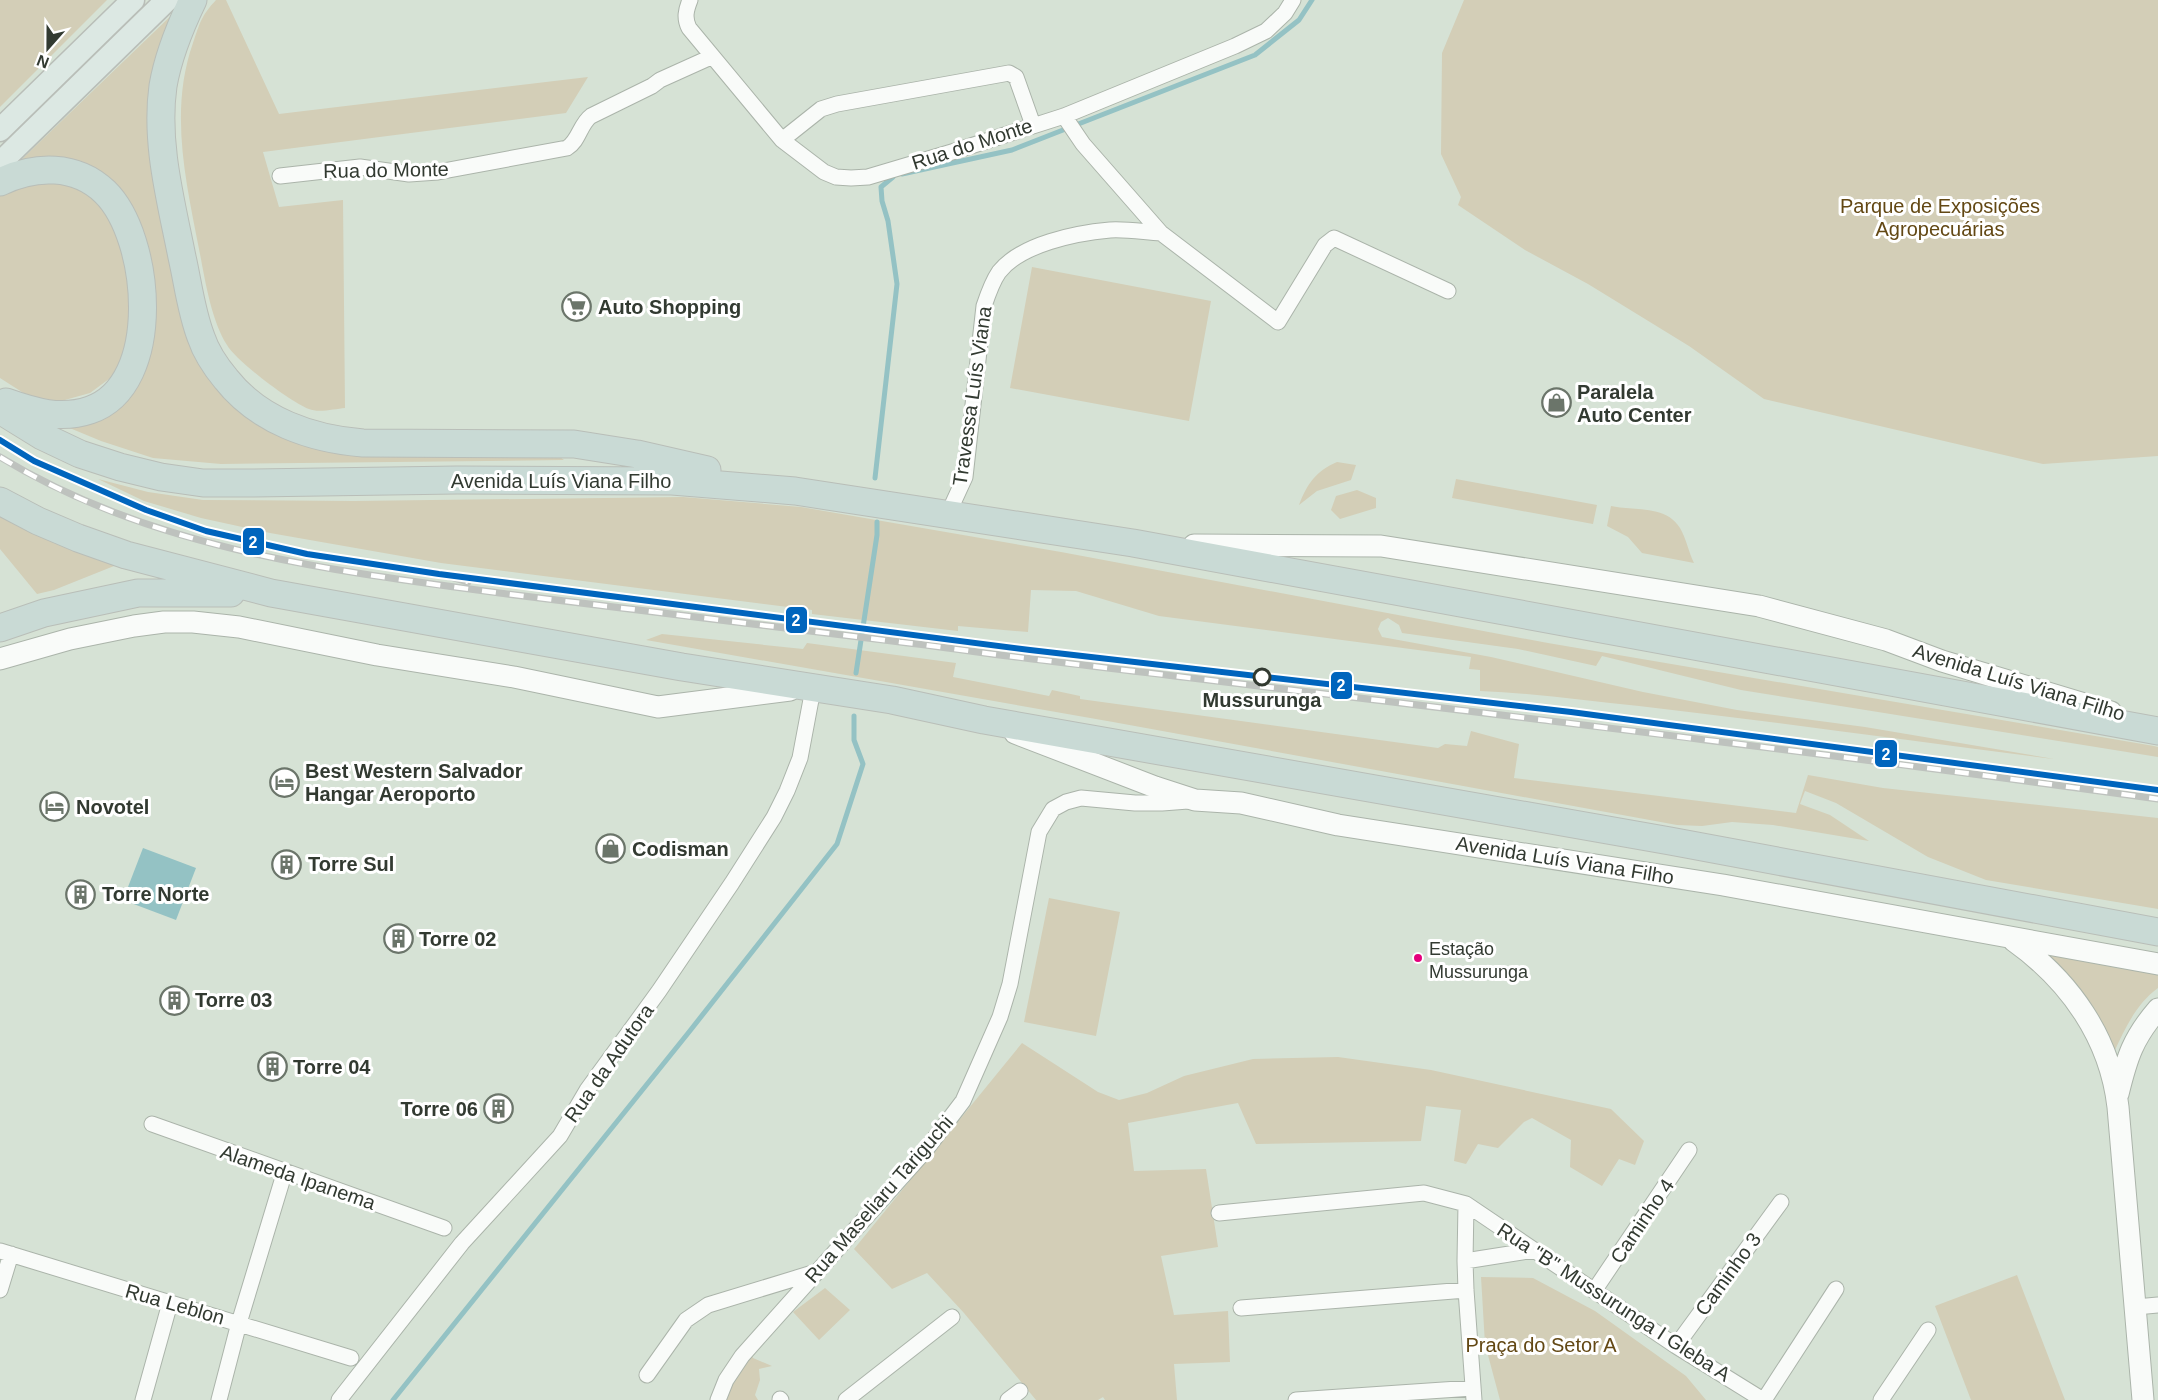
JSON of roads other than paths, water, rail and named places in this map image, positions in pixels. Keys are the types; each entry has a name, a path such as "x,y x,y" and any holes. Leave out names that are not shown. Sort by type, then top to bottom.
{"highway":[{"path":"192,0 171,56 163,86 161,116 166,176 201,338 227,381 246,399 269,416 294,429 339,441 574,444 637,454 795,491"},
{"path":"0,182 30,170 49,169 73,172 106,193 119,212 130,236 141,285 143,316 140,342 126,381 111,397 92,410 70,415 46,415 0,400"},
{"name":"Avenida Luís Viana Filho","path":"0,410 42,436 80,454 161,477 203,483 457,480 672,481 795,491 1132,543 2158,731"},
{"name":"Avenida Luís Viana Filho","path":"0,501 38,521 126,555 271,593 807,688 892,700 984,720 1682,843 2158,932"},
{"path":"0,628 44,613 138,593 271,593"}],"main road":[{"path":"0,130 133,0"},
{"path":"0,163 167,0"},
{"name":"Avenida Luís Viana Filho","path":"1132,543 1381,546 1749,604 1886,640 1942,661 2158,726"},
{"name":"Avenida Luís Viana Filho","path":"0,659 70,639 134,626 164,622 192,622 239,627 377,656 514,678 658,707 807,688"},
{"name":"Avenida Luís Viana Filho","path":"984,720 1077,759 1195,800 1241,803 1338,825 1723,885 2158,964"},
{"path":"2012,939 2048,968 2079,1003 2099,1036 2110,1067 2117,1101 2143,1400"},
{"path":"2117,1101 2127,1058 2141,1029 2158,1009"}],"street":[{"name":"Rua do Monte","path":"690,0 686,20 689,28 711,57 782,140 824,172 836,177 868,177 1033,125 1067,120 1266,31 1285,13 1293,0"},
{"name":"Rua do Monte","path":"280,176 360,167 410,174 438,172 567,148 575,141 587,118 660,80 711,57"},
{"path":"782,140 821,108 1003,73 1016,77 1033,125"},
{"path":"1067,120 1080,140 1161,233 1278,322 1325,245 1334,238 1448,291"},
{"name":"Travessa Luís Viana","path":"948,513 965,477 984,306 989,290 999,272 1012,260 1042,244 1077,235 1111,230 1161,233"},
{"name":"Rua da Adutora","path":"339,1400 448,1260 560,1136 587,1090 659,991 732,883 774,817 800,758 808,707 807,688"},
{"name":"Rua Maseliaru Tariguchi","path":"718,1400 726,1380 742,1356 926,1151 963,1101 1000,1017 1010,984 1039,832 1053,809 1081,798 1153,803 1195,800"},
{"name":"Alameda Ipanema","path":"152,1124 444,1228"},
{"name":"Caminho 4","path":"1594,1291 1689,1150"},
{"path":"219,1400 239,1323 285,1171"},
{"name":"Rua \"B\" Mussurunga I Gleba A","path":"1219,1213 1424,1193 1466,1204 1676,1346 1764,1400"},
{"name":"Caminho 3","path":"1676,1346 1781,1202"},
{"path":"1296,1400 1473,1394 1466,1290 1466,1204"},
{"path":"1465,1261 1535,1250"},
{"path":"0,1290 5,1253"},
{"name":"Rua Leblon","path":"5,1253 351,1358"},
{"path":"647,1374 686,1320 708,1305 816,1272"},
{"path":"1764,1400 1836,1289"},
{"path":"1241,1308 1466,1290"},
{"path":"143,1400 170,1303"},
{"path":"2136,1307 2158,1305"},
{"path":"846,1400 952,1317"},
{"path":"1881,1400 1928,1330"}],"water":[{"path":"143,848 196,868 176,920 123,900"}],"waterway":[{"path":"902,174 1012,150 1255,55 1299,20 1312,0"},
{"path":"875,478 897,284 881,187 893,177"},
{"path":"856,673 877,522"},
{"path":"393,1400 837,844 863,764 854,740 854,716"}],"railway":[{"path":"0,457 59,489 119,514 182,535 246,552 376,576 1016,657 1736,744 2158,799"},
{"path":"439,574 468,582"}],"place":[{"name":"Auto Shopping","path":"577,307"},
{"name":"Paralela Auto Center","path":"1556,403"},
{"name":"Mussurunga","path":"1262,677"},
{"name":"Best Western Salvador Hangar Aeroporto","path":"284,782"},
{"name":"Novotel","path":"55,807"},
{"name":"Codisman","path":"611,849"},
{"name":"Torre Sul","path":"287,864"},
{"name":"Torre Norte","path":"81,894"},
{"name":"Torre 02","path":"398,939"},
{"name":"Estação Mussurunga","path":"1418,958"},
{"name":"Torre 03","path":"174,1000"},
{"name":"Torre 04","path":"272,1067"},
{"name":"Torre 06","path":"499,1109"}],"park label":[{"name":"Parque de Exposições Agropecuárias","path":"1940,218"},
{"name":"Praça do Setor A","path":"1541,1345"}]}
